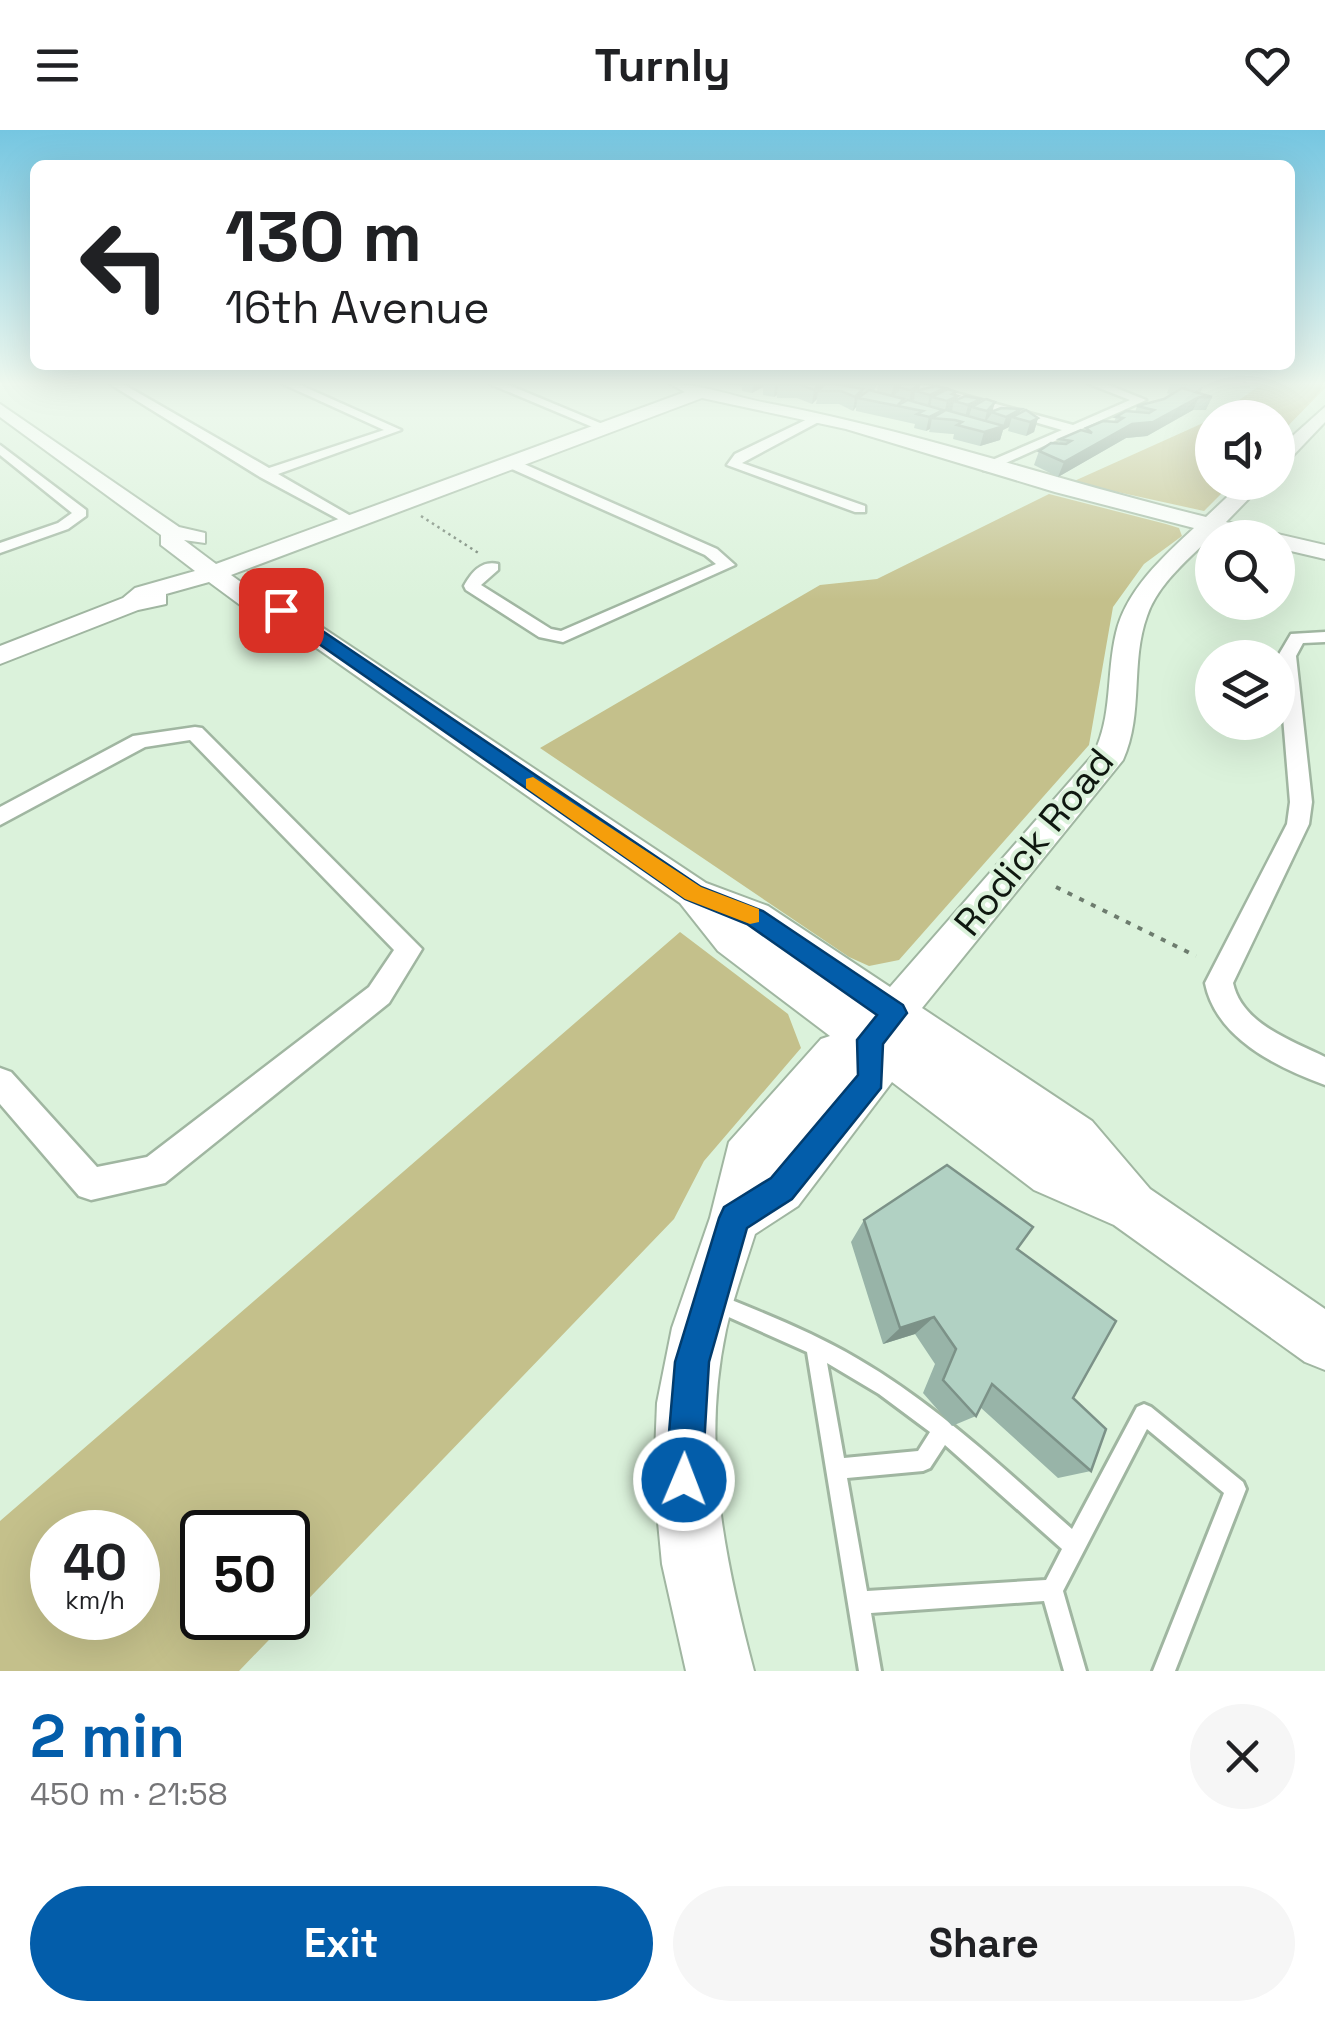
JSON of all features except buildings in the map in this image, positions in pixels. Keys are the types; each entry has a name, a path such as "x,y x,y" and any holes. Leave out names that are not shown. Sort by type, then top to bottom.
{"main road":[{"path":"65,456 174,534 168,540 225,569 260,608 281,610 693,893 732,940 882,1027 1052,1174 1132,1207 1325,1342"},
{"path":"0,656 529,456"},
{"path":"950,456 1195,520"},
{"name":"Rodick Road","path":"1218,520 1237,500"},
{"name":"Rodick Road","path":"882,1027 1106,760 1120,721 1135,612 1147,592 1195,543"},
{"path":"1295,545 1325,552"},
{"path":"720,1671 694,1564 684,1480 686,1403 708,1298 735,1218 782,1189 871,1079 882,1027"}],"street":[{"path":"0,548 62,526 81,513 9,456"},
{"path":"236,456 351,522"},
{"path":"266,474 319,456"},
{"path":"742,456 734,465 860,508"},
{"path":"988,467 1014,456"},
{"path":"492,566 478,574 472,586 545,634 564,636 727,565 712,552 510,463"},
{"path":"1325,637 1297,638 1286,656 1300,802 1298,824 1220,983 1220,999 1230,1014 1325,1072"},
{"path":"0,817 140,741 194,733 409,950 379,996 154,1172 91,1184 0,1082"}],"lane":[{"path":"708,1298 872,1374 943,1430 1075,1546"},
{"path":"815,1346 870,1671"},
{"path":"1075,1671 1052,1590 1144,1414 1236,1489 1164,1671"},
{"path":"836,1470 923,1460 943,1430"},
{"path":"858,1603 1052,1590"}],"path":[{"path":"399,504 450,531 492,566"},
{"path":"1056,888 1196,956"}],"shaded area":[{"path":"1130,456 1195,456 1195,500 1215,500 1204,511 1072,482"},
{"path":"1049,494 1179,528 1182,536 1144,564 1113,607 1089,745 899,960 869,966 849,957 540,748 820,585 877,579"},
{"path":"680,932 788,1014 801,1048 704,1161 674,1219 310,1597 310,1510 180,1510 180,1640 269,1640 239,1671 0,1671 0,1521"}],"slow traffic":[{"path":"533,784 693,893 750,915"}],"route":[{"path":"281,610 693,893 755,917 894,1013 870,1040 871,1079 782,1189 735,1218 692,1362 686,1403 684,1480"}]}
